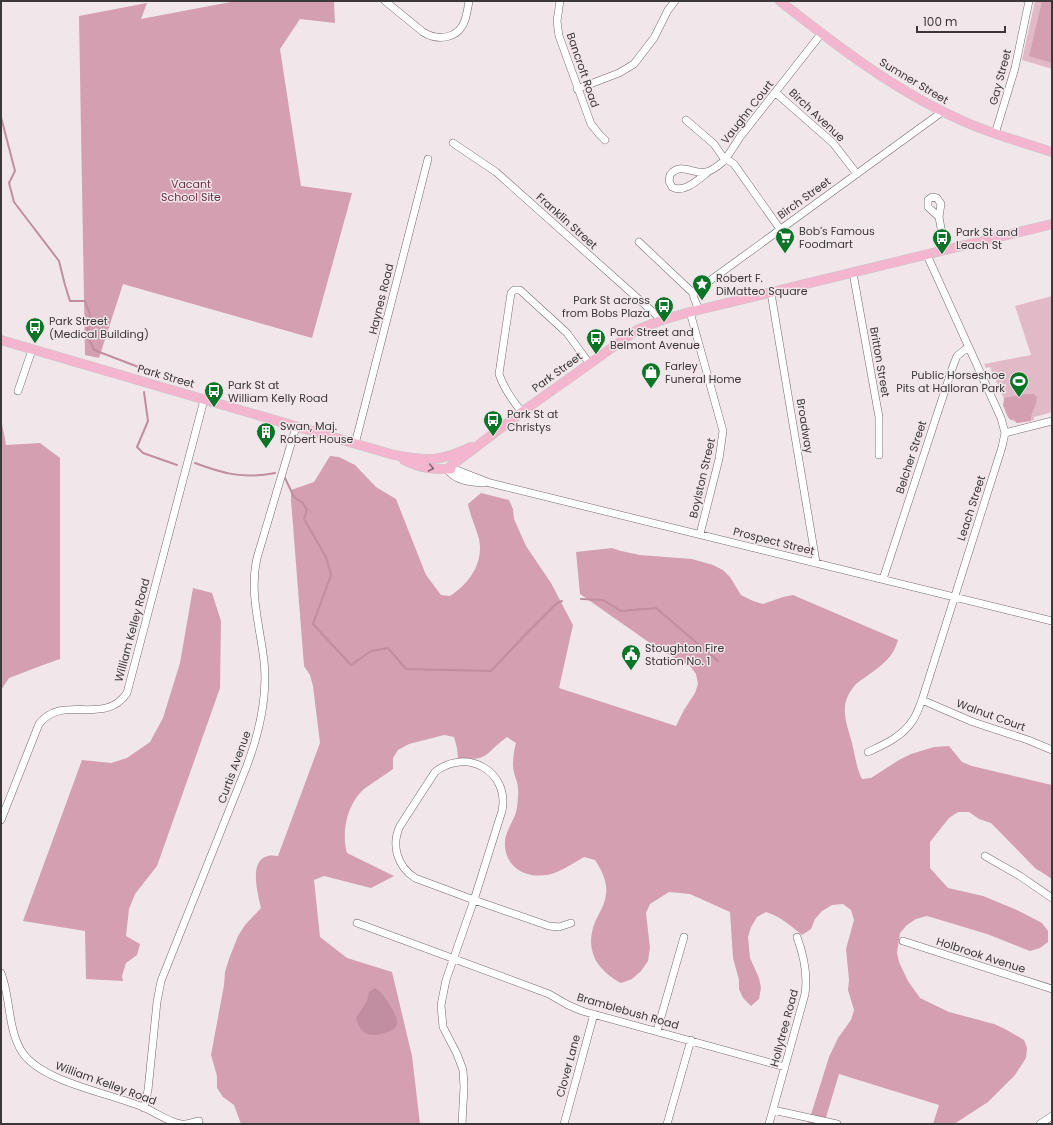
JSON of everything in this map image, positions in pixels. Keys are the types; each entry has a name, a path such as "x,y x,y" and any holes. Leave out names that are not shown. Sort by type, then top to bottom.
{"main road":[{"name":"Sumner Street","path":"780,1 851,56 914,97 964,122 995,134 1052,152"},
{"name":"Park Street","path":"1,340 394,455 423,459 444,458 473,446 637,330 662,320 1052,224"},
{"name":"Park Street","path":"394,455 414,465 438,470 454,467 465,455 494,432"},
{"name":"Park Street","path":"454,467 465,455"},
{"path":"444,458 454,467"}],"street":[{"path":"385,1 423,32 432,37 439,38 450,36 461,27 466,19 469,1"},
{"name":"Bancroft Road","path":"560,1 557,21 559,36 591,124 606,140"},
{"path":"577,89 619,73 634,64 654,38 675,1"},
{"name":"Gay Street","path":"995,134 1015,68 1029,1"},
{"name":"Vaughn Court","path":"686,120 714,144 725,160 740,137 821,34"},
{"name":"Birch Avenue","path":"776,93 833,143 857,174"},
{"name":"Birch Street","path":"693,293 942,112"},
{"name":"Franklin Street","path":"453,143 496,172 662,320"},
{"name":"Haynes Road","path":"355,444 428,159"},
{"path":"708,172 699,172 683,168 677,169 670,175 669,181 672,186 680,189 686,187 708,172 725,160 728,160 734,164 780,229"},
{"path":"939,217 945,251"},
{"path":"639,242 693,293 694,311"},
{"name":"Leach Street","path":"868,752 896,738 905,730 913,720 922,700 1002,448 1005,433 1001,418 927,255"},
{"name":"Britton Street","path":"853,273 878,410 880,436 879,455"},
{"path":"522,412 502,384 499,374 511,294 514,290 520,290 567,333 589,363"},
{"name":"Broadway","path":"771,293 816,562"},
{"name":"Boylston Street","path":"694,311 723,431 719,459 700,534"},
{"name":"Belcher Street","path":"883,579 953,366 960,353 968,347"},
{"path":"18,392 32,350"},
{"name":"William Kelley Road","path":"1,820 39,724 44,717 67,710 105,709 118,703 127,693 204,400"},
{"path":"1005,433 1052,421"},
{"name":"Curtis Avenue","path":"144,1108 148,1090 157,1002 161,981 246,768 258,734 263,705 265,673 263,650 255,608 254,577 258,558 296,427"},
{"name":"Prospect Street","path":"490,483 471,475 464,470 454,467 452,476 458,478 490,483 1052,621"},
{"name":"Walnut Court","path":"922,700 973,722 1028,740 1052,750"},
{"path":"462,1124 464,1081 463,1070 457,1054 445,1032 440,1010 442,993 474,900 500,816 503,797 497,781 488,771 477,764 460,762 444,766 431,777 399,827 396,838 396,848 401,864 407,872 415,878 474,900 549,926 559,927 571,923"},
{"path":"985,856 1020,876 1052,898"},
{"name":"Bramblebush Road","path":"357,923 549,994 572,1007 785,1067"},
{"path":"657,1031 684,937"},
{"name":"Hollytree Road","path":"769,1124 806,988 804,961 797,937"},
{"name":"Holbrook Avenue","path":"903,941 1052,989"},
{"name":"William Kelley Road","path":"1,973 7,994 15,1037 22,1052 35,1066 54,1077 144,1108 174,1122 182,1124 199,1121"},
{"name":"Clover Lane","path":"564,1124 594,1014"},
{"path":"667,1124 691,1040"},
{"path":"773,1110 837,1124"},
{"path":"1040,1124 1052,1116"}],"shaded area":[{"path":"1035,1 1052,1 1052,69 1022,60"},
{"path":"1052,296 1052,412 1034,417 1034,420 1018,423 1008,417 1003,405 1004,399 990,367 986,368 984,364 1031,355 1015,306"},
{"path":"375,988 382,993 388,1002 394,1013 397,1024 392,1030 382,1034 372,1035 367,1034 360,1029 356,1018 367,1001 369,992"}],"green space":[{"name":"Vacant School Site","path":"236,1 334,1 335,23 300,19 280,49 301,186 352,193 312,338 123,284 99,358 85,355 79,16 147,3 141,19"},
{"path":"1042,1 1052,1 1052,63 1029,56"},
{"path":"1034,394 1037,398 1031,421 1016,423 1015,419 1011,420 1008,417 1003,405 1004,398"},
{"path":"1,418 6,445 40,443 60,458 60,659 9,678 1,690"},
{"path":"330,456 339,457 355,465 376,487 396,499 426,575 441,595 450,596 457,591 469,579 477,564 480,548 479,539 468,504 481,493 509,500 513,509 514,519 526,546 551,583 573,625 559,688 676,726 695,693 698,684 696,674 690,666 660,650 580,594 576,552 612,548 640,555 692,559 713,565 723,570 730,577 741,595 753,601 763,604 793,595 898,640 893,652 882,665 855,685 845,704 846,721 857,766 862,779 871,778 911,754 934,747 949,746 962,762 972,766 1052,785 1052,879 1035,868 991,823 979,819 969,812 958,812 949,818 930,842 930,868 948,888 983,896 1017,910 1042,923 1048,931 1048,942 1040,948 1030,951 987,934 927,916 916,919 907,925 900,933 897,953 899,962 908,981 920,998 949,1012 994,1024 1024,1040 1027,1048 1026,1058 1015,1075 988,1102 954,1124 933,1124 939,1105 839,1074 824,1124 808,1124 829,1057 838,1038 851,1020 854,1010 848,990 849,980 846,949 854,920 851,910 843,904 832,905 822,911 815,919 811,929 802,935 776,916 766,912 757,917 751,927 748,937 750,958 759,978 761,988 759,999 751,1006 743,998 739,989 739,980 733,958 730,912 690,894 669,892 650,904 646,913 650,948 648,961 641,971 632,979 621,983 605,972 599,965 592,950 592,932 595,922 602,909 606,889 604,876 595,860 584,857 557,872 538,876 521,872 514,867 509,860 505,841 507,832 515,816 518,798 518,785 513,767 513,756 516,743 507,737 486,755 476,759 458,758 454,737 444,735 409,744 398,750 393,758 393,769 364,789 353,802 350,810 345,827 345,845 347,853 394,876 371,888 324,876 314,880 320,937 347,958 392,972 412,1056 420,1124 241,1124 234,1105 223,1097 217,1088 217,1076 211,1055 225,972 229,959 238,936 245,925 261,908 256,879 258,864 262,859 268,856 278,856 320,743 313,686 310,675 304,666 291,490 314,482"},
{"path":"193,588 212,593 221,621 220,688 157,866 135,894 129,909 126,936 140,944 137,955 126,963 122,976 123,981 86,979 85,931 23,921 82,760 111,763 127,758 150,742 163,718 180,663"}],"waterway":[{"path":"1,117 15,171 9,183 14,202 59,261 70,301 85,301 90,314 87,335 94,350 149,371"},
{"path":"144,392 148,421 137,447 143,453 177,465"},
{"path":"195,463 225,473 254,476 275,473"},
{"path":"285,478 294,497 303,503 307,510 304,519 326,557 331,575 313,624 351,665 371,651 388,648 406,669 491,671 557,603 562,601"},
{"path":"581,599 603,600 621,611 656,608 718,661"}],"place":[{"name":"Bob's Famous Foodmart","path":"785,254"},
{"name":"Park St and Leach St","path":"942,255"},
{"name":"Robert F. DiMatteo Square","path":"702,301"},
{"name":"Park St across from Bobs Plaza","path":"664,323"},
{"name":"Park Street (Medical Building)","path":"35,344"},
{"name":"Park Street and Belmont Avenue","path":"596,355"},
{"name":"Farley Funeral Home","path":"651,389"},
{"name":"Public Horseshoe Pits at Halloran Park","path":"1019,398"},
{"name":"Park St at William Kelly Road","path":"214,408"},
{"name":"Park St at Christys","path":"493,437"},
{"name":"Swan, Maj. Robert House","path":"266,449"},
{"name":"Stoughton Fire Station No. 1","path":"631,671"}]}
